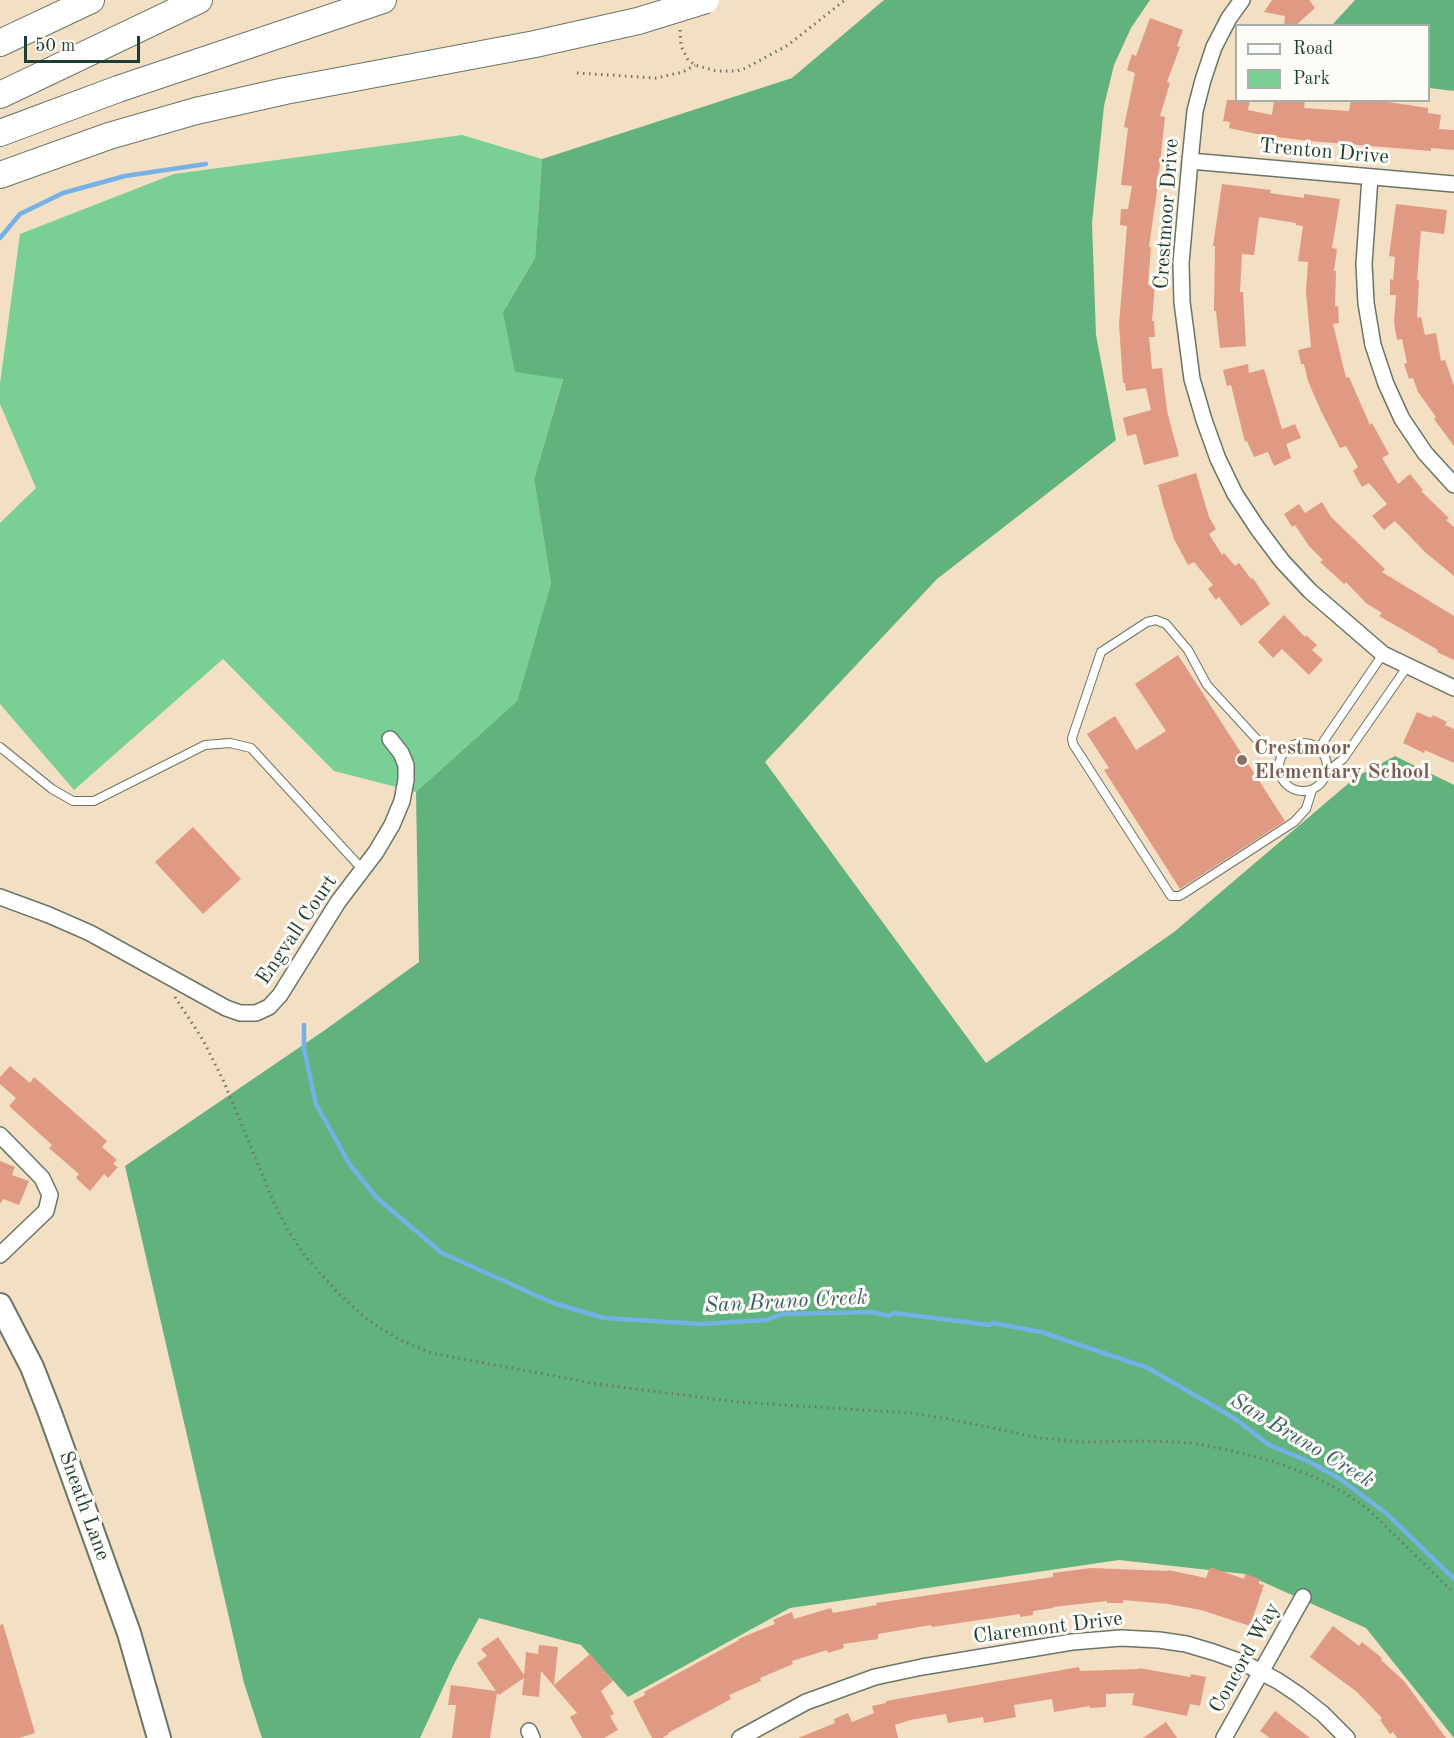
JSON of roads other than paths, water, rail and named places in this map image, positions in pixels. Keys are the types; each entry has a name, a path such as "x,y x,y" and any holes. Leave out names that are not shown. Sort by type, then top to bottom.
{"highway":[{"path":"0,43 91,0"},
{"path":"0,94 199,0"},
{"path":"0,133 127,86 383,0"},
{"path":"0,175 70,149 168,118 257,97 535,44 638,21 706,0"},
{"path":"0,189 43,168 142,135 199,119 350,87 390,71"}],"main road":[{"name":"Sneath Lane","path":"0,1305 32,1367 50,1413 129,1633 159,1738"},
{"name":"Sneath Lane","path":"151,1714 152,1738"}],"street":[{"name":"Crestmoor Drive","path":"1242,0 1229,18 1214,47 1203,80 1195,111 1190,161 1182,263 1182,302 1192,380 1204,420 1218,459 1235,495 1257,529 1282,561 1310,591 1383,654 1454,688"},
{"name":"Trenton Drive","path":"1190,161 1454,184"},
{"path":"1370,177 1364,264 1365,303 1373,345 1386,384 1402,419 1425,453 1454,485"},
{"name":"Engvall Court","path":"0,897 90,933 226,1008 240,1013 256,1013 269,1008 280,995 328,917 363,870 392,825 402,801 406,765 401,753 390,739"},
{"path":"0,1136 42,1178 50,1195 46,1211 0,1255"},
{"name":"Concord Way","path":"1224,1738 1303,1598"},
{"name":"Claremont Drive","path":"740,1738 807,1702 868,1679 922,1667 1084,1640 1133,1638 1179,1643 1213,1652 1262,1672 1311,1704 1347,1738"}],"lane":[{"path":"1283,753 1274,752 1261,744 1207,685 1191,655 1181,642 1163,622 1155,620 1148,622 1101,652 1072,738 1073,744 1171,896 1179,896 1294,822 1306,808 1312,790 1322,782 1328,771 1343,759 1407,667"},
{"path":"1320,748 1383,654"},
{"path":"1312,790 1296,790 1284,782 1279,768 1283,753 1292,745 1300,742 1312,744 1320,748 1326,758 1328,771"},
{"path":"0,747 52,789 73,801 94,801 205,745 230,743 251,748 363,870"}],"waterway":[{"name":"San Bruno Creek","path":"0,238 20,214 63,193 125,176 206,164"},
{"name":"San Bruno Creek","path":"304,1025 304,1049 316,1104 350,1165 377,1198 442,1253 553,1303 604,1318 701,1324 766,1320 783,1314 872,1312 889,1316 894,1313 989,1325 993,1323 1041,1332 1148,1368 1234,1418 1269,1445 1310,1462 1340,1479 1386,1513 1454,1579"}],"place":[{"name":"Crestmoor Elementary School","path":"1242,760"}]}
